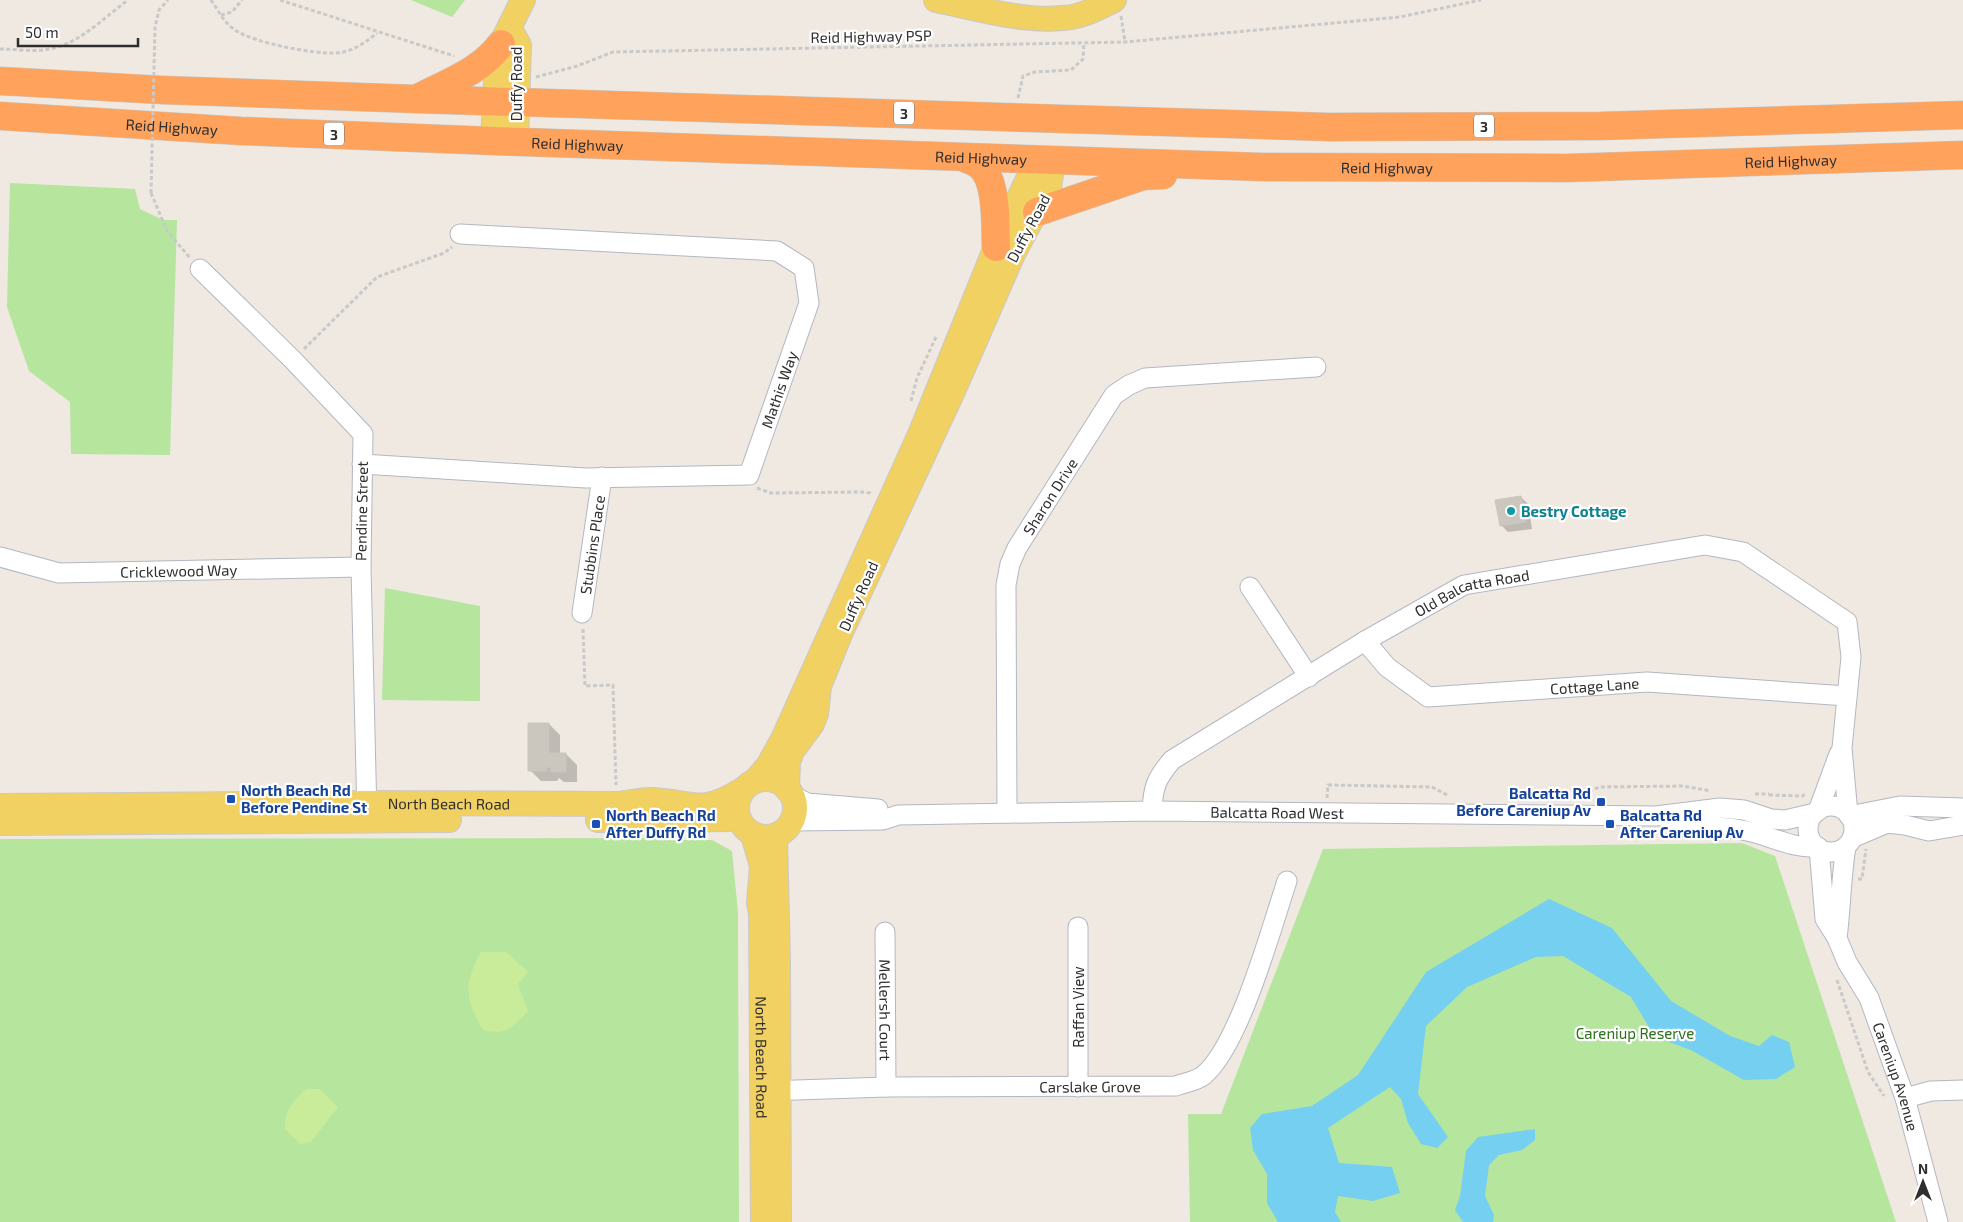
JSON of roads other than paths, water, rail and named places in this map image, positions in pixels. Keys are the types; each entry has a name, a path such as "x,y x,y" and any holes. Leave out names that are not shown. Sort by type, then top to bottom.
{"highway":[{"path":"416,99 472,71 491,58 506,36"},
{"name":"3","path":"0,81 416,99 510,93 1112,122 1328,127 1590,126 1963,115"},
{"name":"Reid Highway","path":"0,116 241,131 1262,167 1567,168 1963,155"},
{"path":"1005,116 1042,137 1048,148 1048,160"},
{"path":"1048,160 1074,134 1093,126 1112,122"},
{"path":"965,158 980,166 987,177 995,204 996,247"},
{"path":"1037,212 1143,176 1262,167"}],"main road":[{"name":"Duffy Road","path":"510,93 506,36 512,19 523,0"},
{"path":"936,0 1037,18 1064,18 1116,4"},
{"path":"982,9 1060,3 1068,0"},
{"name":"Duffy Road","path":"504,141 519,44 506,36"},
{"name":"Duffy Road","path":"749,786 768,766 783,739 921,432 996,247 1028,179 1037,167 1048,160 1051,175 1049,187 1013,254 954,389 841,632 819,686 816,714 812,724 792,751 788,762 789,792 795,804 764,828"},
{"path":"764,828 736,804 749,786 772,780 789,792"},
{"name":"North Beach Road","path":"0,823 617,804 651,800 695,807 722,803 749,786"},
{"name":"North Beach Road","path":"0,806 367,811 764,828 763,873 759,903 779,1222"},
{"name":"North Beach Road","path":"763,1222 770,1090"}],"street":[{"name":"Mathis Way","path":"460,234 778,251 804,268 808,303 749,475 602,477"},
{"name":"Pendine Street","path":"200,269 293,360 363,434 360,567 367,811"},
{"name":"Sharon Drive","path":"1006,813 1006,586 1010,564 1018,548 1114,396 1129,385 1145,378 1316,367"},
{"path":"362,464 602,477"},
{"name":"Stubbins Place","path":"582,613 602,477"},
{"name":"Old Balcatta Road","path":"1152,811 1153,790 1159,776 1172,760 1365,641 1464,585 1705,545 1743,552 1848,622 1851,657 1848,696"},
{"name":"Cricklewood Way","path":"0,557 59,573 360,567"},
{"path":"1250,586 1309,677"},
{"name":"Cottage Lane","path":"1365,641 1386,667 1428,697 1646,682 1848,696"},
{"path":"1848,696 1842,748 1849,815 1854,826 1849,842"},
{"path":"1842,748 1817,812 1810,821 1808,830 1812,841 1818,848 1831,852 1887,823 1929,831 1963,825"},
{"name":"Balcatta Road West","path":"789,792 807,803 881,809 898,815"},
{"path":"1817,812 1834,807 1849,815 1900,806 1963,808"},
{"name":"Balcatta Road West","path":"764,828 883,820 898,815 1006,813 1152,811 1656,816 1720,808 1744,810 1771,819 1784,820 1817,812"},
{"name":"Balcatta Road West","path":"1656,816 1692,825 1747,832 1798,847 1818,848"},
{"name":"Careniup Avenue","path":"1837,938 1840,915 1840,881 1849,842"},
{"name":"Careniup Avenue","path":"1818,848 1825,919 1837,938 1847,962 1869,998 1905,1098 1938,1222"},
{"name":"Carslake Grove","path":"770,1090 886,1087 1176,1086 1203,1076 1223,1053 1252,987 1287,881"},
{"name":"Raffan View","path":"1078,927 1078,1087"},
{"name":"Mellersh Court","path":"885,932 886,1087"},
{"path":"1905,1098 1931,1091 1963,1090"}],"water":[{"path":"1549,899 1612,928 1671,1001 1730,1036 1759,1046 1772,1035 1789,1042 1795,1067 1776,1079 1744,1080 1691,1050 1655,1037 1631,997 1563,956 1536,957 1467,987 1426,1026 1418,1094 1448,1137 1437,1148 1421,1144 1408,1123 1401,1099 1390,1087 1328,1128 1339,1163 1392,1167 1400,1193 1373,1201 1338,1196 1335,1212 1341,1222 1278,1222 1267,1203 1267,1174 1253,1150 1250,1128 1262,1114 1312,1106 1358,1075 1426,972"},
{"path":"1535,1129 1535,1140 1522,1150 1499,1155 1489,1165 1485,1196 1494,1215 1493,1222 1463,1222 1455,1210 1460,1196 1466,1151 1478,1137"}],"place":[{"name":"Bestry Cottage","path":"1511,511"},
{"name":"North Beach Rd Before Pendine St","path":"231,799"},
{"name":"Balcatta Rd Before Careniup Av","path":"1601,802"},
{"name":"North Beach Rd After Duffy Rd","path":"596,824"},
{"name":"Balcatta Rd After Careniup Av","path":"1610,824"}],"park label":[{"name":"Careniup Reserve","path":"1635,1033"}]}
